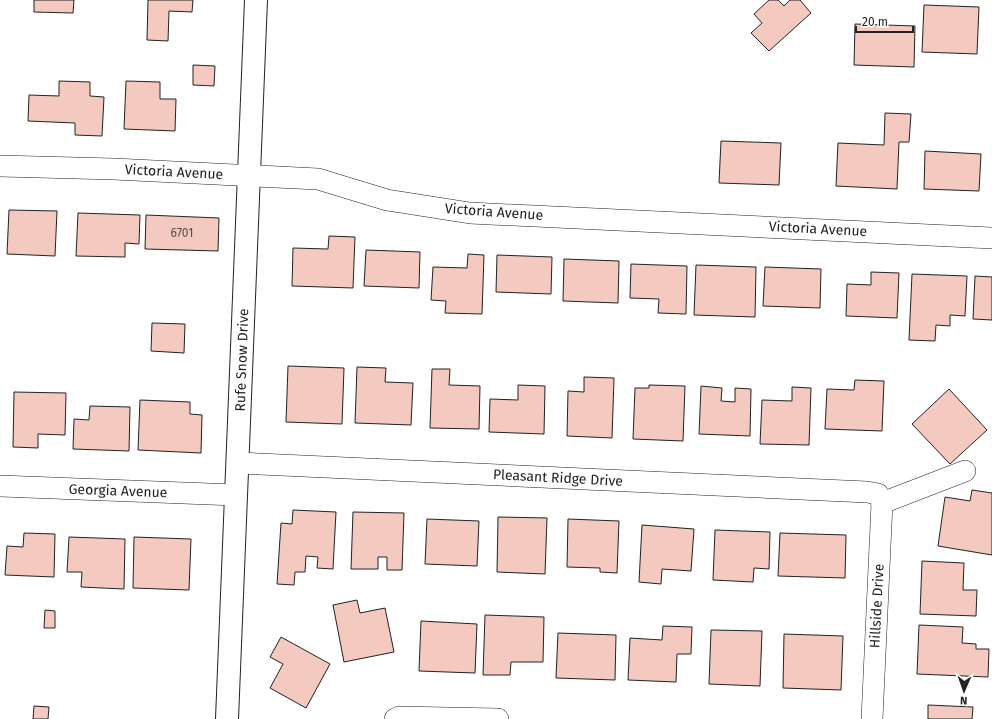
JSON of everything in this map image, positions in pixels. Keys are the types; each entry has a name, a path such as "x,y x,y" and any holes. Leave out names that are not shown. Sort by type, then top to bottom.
{"main road":[{"name":"Rufe Snow Drive","path":"227,719 256,0"}],"street":[{"name":"Victoria Avenue","path":"0,166 114,168 318,179 387,200 470,213 992,238"},
{"name":"Pleasant Ridge Drive","path":"238,464 859,491 880,498"},
{"path":"880,498 964,471"},
{"name":"Georgia Avenue","path":"0,486 236,495"},
{"name":"Hillside Drive","path":"872,719 880,498"},
{"path":"396,719 399,717 498,719"}],"building":[{"path":"34,0 74,0 73,13 34,12"},
{"path":"148,0 193,0 192,12 169,11 168,41 147,40"},
{"path":"769,0 778,0 784,6 790,0 800,0 811,13 769,51 751,33 762,23 754,14"},
{"path":"924,5 979,7 977,54 922,52"},
{"path":"855,24 915,26 914,67 854,65"},
{"path":"193,65 215,66 214,86 193,85"},
{"path":"59,81 90,82 90,96 104,97 102,136 75,135 75,123 28,121 29,95 59,96"},
{"path":"126,81 160,82 160,99 176,99 175,131 124,129"},
{"path":"885,113 911,114 909,142 899,142 897,189 836,186 838,143 884,145"},
{"path":"721,141 781,143 779,185 719,183"},
{"path":"925,151 981,154 979,191 924,189"},
{"path":"9,210 57,211 55,256 7,254"},
{"path":"78,213 140,215 139,244 125,243 125,257 76,256"},
{"path":"146,215 219,218 218,251 145,249"},
{"path":"329,236 355,237 353,288 292,286 293,248 328,249"},
{"path":"366,250 420,252 419,288 364,286"},
{"path":"468,254 484,255 482,314 445,313 446,301 431,300 433,267 467,268"},
{"path":"497,255 552,257 551,294 496,292"},
{"path":"564,259 619,261 618,303 563,301"},
{"path":"631,264 687,266 686,314 658,313 659,299 630,298"},
{"path":"696,265 756,267 755,317 694,315"},
{"path":"765,267 821,269 820,308 763,306"},
{"path":"871,272 899,273 897,318 846,316 847,284 871,285"},
{"path":"912,274 967,276 965,316 950,315 950,326 936,325 935,341 909,340"},
{"path":"975,276 992,277 992,320 973,319"},
{"path":"152,323 185,324 184,353 151,351"},
{"path":"288,366 344,368 342,424 286,422"},
{"path":"357,367 386,368 385,382 413,383 411,425 355,423"},
{"path":"432,369 450,369 449,385 480,386 479,429 430,428"},
{"path":"584,377 614,378 612,438 567,436 568,391 584,392"},
{"path":"855,380 884,381 882,431 825,429 827,389 854,390"},
{"path":"518,385 545,386 544,434 489,432 490,399 518,400"},
{"path":"649,385 685,386 683,441 633,439 635,388 649,388"},
{"path":"701,386 722,388 721,401 735,402 735,388 751,389 750,436 699,434"},
{"path":"792,387 811,388 809,445 760,444 762,400 792,401"},
{"path":"949,389 987,430 950,464 912,424"},
{"path":"14,392 66,393 65,435 38,434 38,448 13,447"},
{"path":"140,400 190,402 190,414 202,415 201,453 138,450"},
{"path":"90,406 130,407 129,451 73,449 74,419 89,420"},
{"path":"972,490 992,493 992,555 938,546 945,497 970,501"},
{"path":"293,510 336,512 333,569 317,568 318,557 306,556 305,572 295,572 294,585 277,584 281,523 292,524"},
{"path":"353,512 404,513 402,570 387,570 387,557 378,557 378,569 351,569"},
{"path":"498,517 547,518 545,574 497,572"},
{"path":"427,519 479,521 477,566 425,564"},
{"path":"568,519 619,521 617,573 600,572 600,568 567,567"},
{"path":"642,525 694,529 691,571 662,569 661,584 639,582"},
{"path":"715,530 770,532 769,569 754,568 753,582 713,580"},
{"path":"24,533 55,534 54,577 5,575 7,546 23,547"},
{"path":"780,533 846,535 845,578 778,576"},
{"path":"69,537 125,539 124,589 81,587 82,572 67,572"},
{"path":"134,537 191,539 189,590 133,588"},
{"path":"922,561 964,563 963,590 977,590 976,616 920,614"},
{"path":"357,600 360,613 385,608 394,652 344,662 333,605"},
{"path":"45,610 55,611 55,628 44,628"},
{"path":"485,615 544,617 543,662 511,662 510,675 483,675"},
{"path":"421,621 477,624 475,673 419,671"},
{"path":"919,625 963,627 962,643 976,644 976,649 989,649 988,677 917,674"},
{"path":"663,626 692,627 691,654 677,654 676,682 628,680 630,638 662,640"},
{"path":"711,630 762,631 760,686 709,684"},
{"path":"558,633 616,635 615,680 556,678"},
{"path":"784,634 843,636 841,690 783,688"},
{"path":"281,637 330,664 306,708 270,688 283,664 270,657"},
{"path":"928,705 973,707 972,719 928,719"},
{"path":"34,706 49,707 48,719 33,719"}]}
